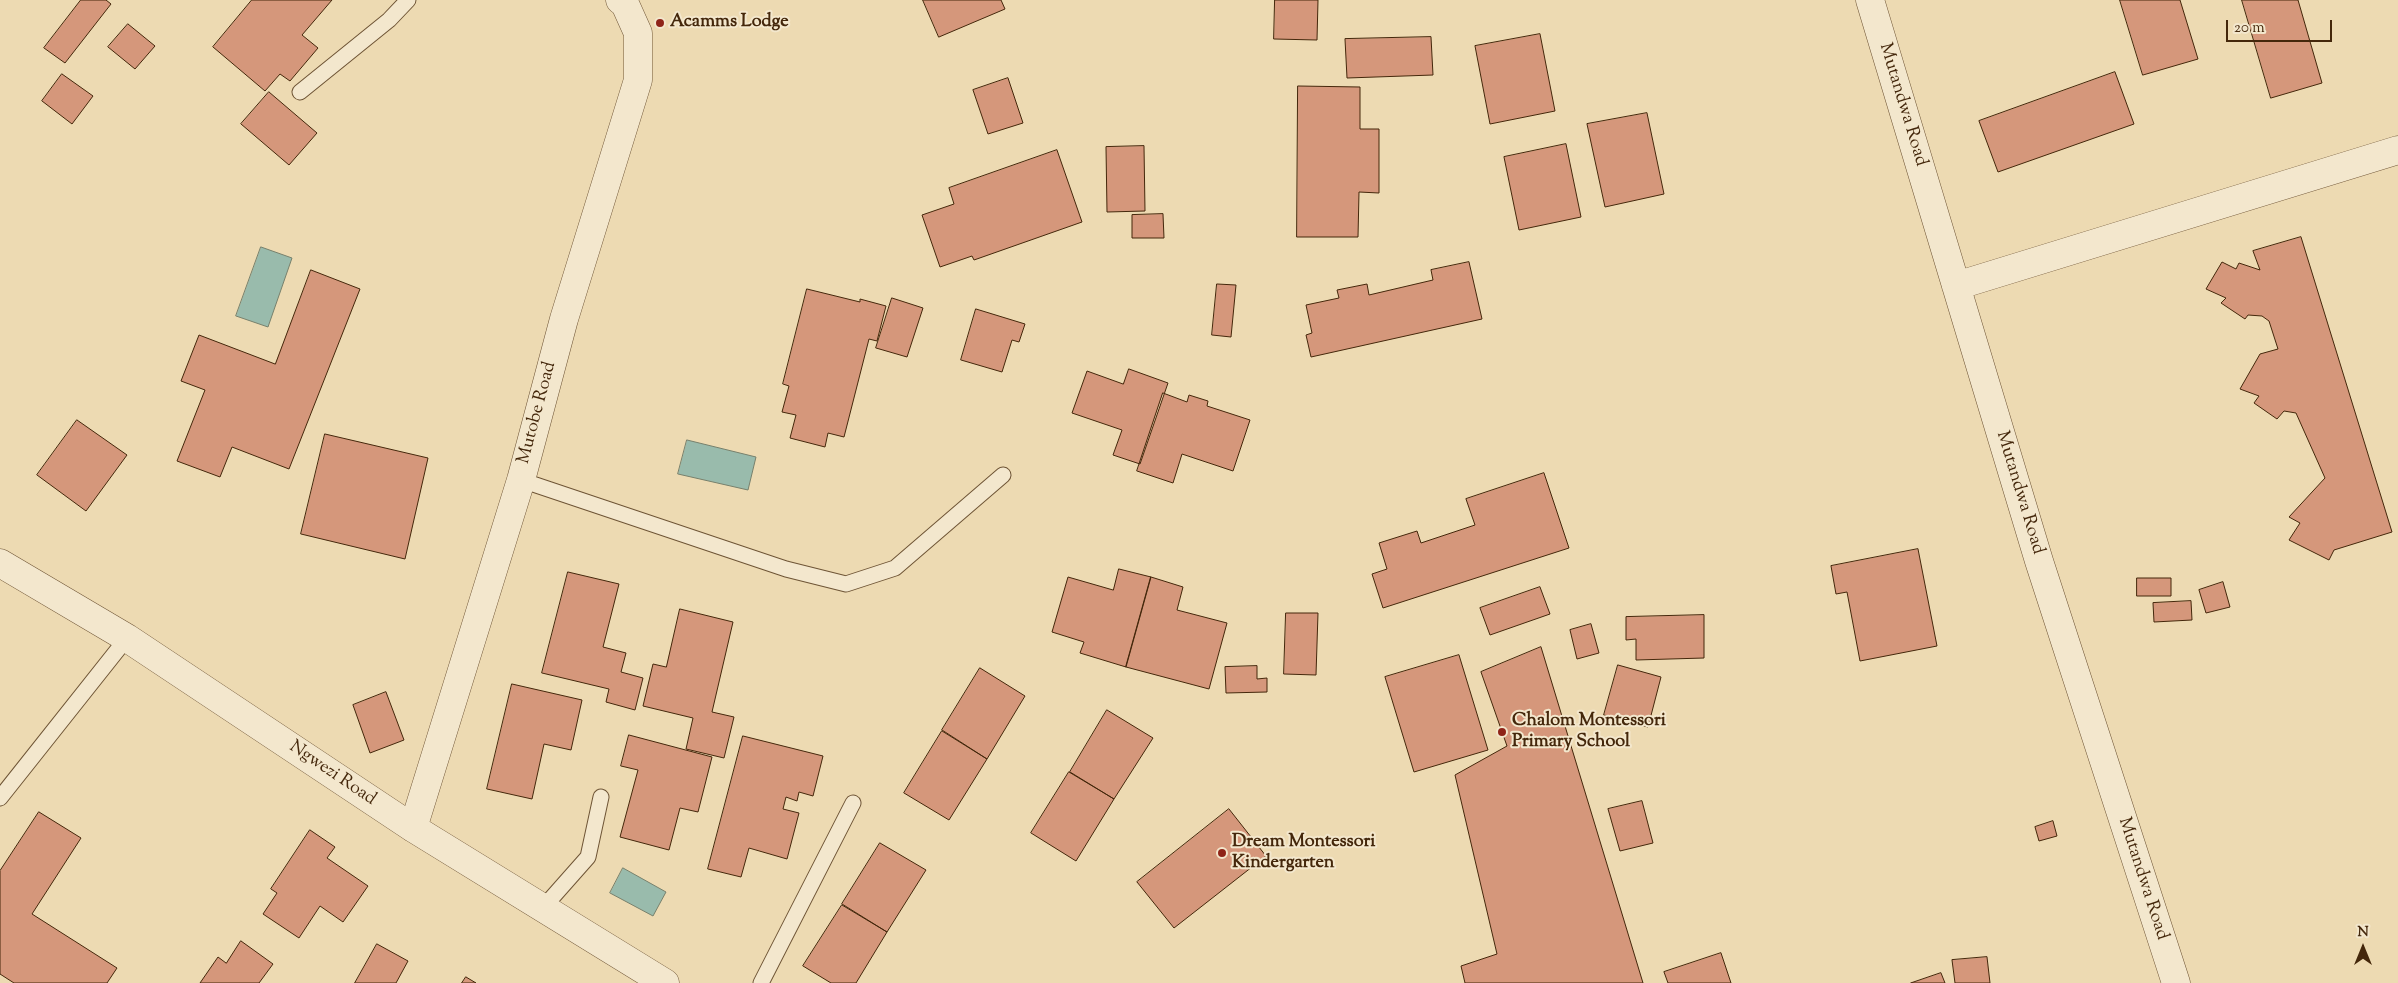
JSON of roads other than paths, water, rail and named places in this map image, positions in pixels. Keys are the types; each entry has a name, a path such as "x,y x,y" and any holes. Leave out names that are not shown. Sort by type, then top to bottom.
{"street":[{"name":"Mutobe Road","path":"414,828 521,480 564,319 638,80 638,33 624,4 620,0"},
{"name":"Mutandwa Road","path":"1870,0 2039,561 2176,983"},
{"path":"1956,286 2398,150"},
{"name":"Ngwezi Road","path":"0,563 127,638 414,828 542,909 665,983"}],"lane":[{"path":"300,92 389,20 408,0"},
{"path":"521,480 786,570 846,584 895,568 1003,475"},
{"path":"0,798 127,638"},
{"path":"542,909 588,857 601,797"},
{"path":"761,983 853,803"}],"place":[{"name":"Acamms Lodge","path":"660,23"},
{"name":"Chalom Montessori Primary School","path":"1502,732"},
{"name":"Dream Montessori Kindergarten","path":"1222,853"}]}
